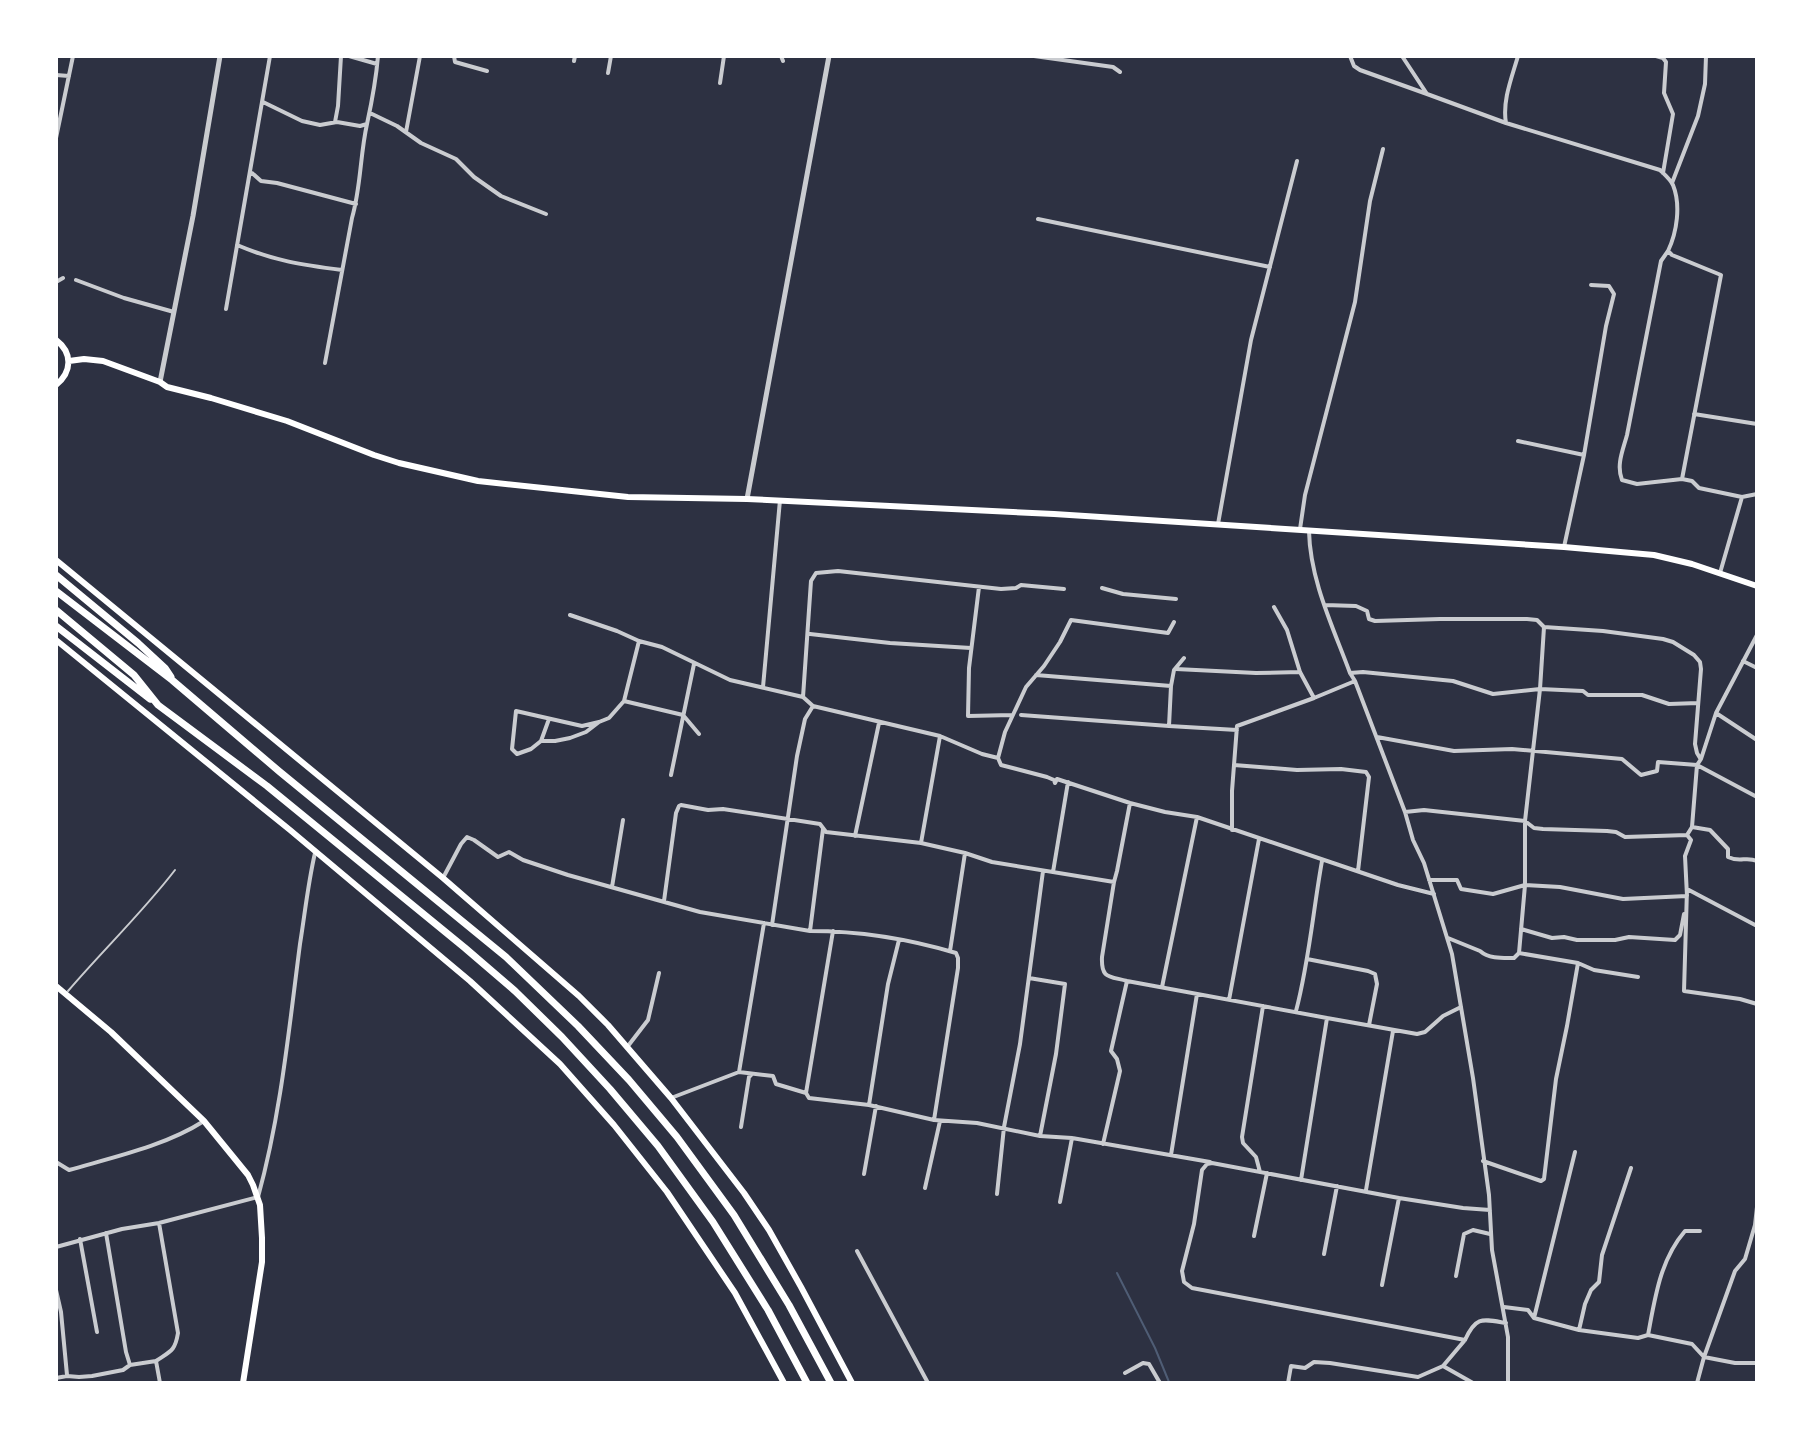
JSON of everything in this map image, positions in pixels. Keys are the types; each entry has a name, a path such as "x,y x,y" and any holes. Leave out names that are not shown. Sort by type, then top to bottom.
{"highway":[{"path":"56,575 138,643 165,668 172,680"},
{"path":"56,591 172,680 506,957 578,1026 629,1080 713,1185 759,1255 831,1383"},
{"path":"56,610 134,675 158,705"},
{"path":"56,626 267,786 465,948 562,1037 658,1146 713,1222 768,1310 807,1383"}],"main road":[{"path":"56,340 67,352 69,361 65,377 56,385"},
{"path":"69,361 103,361 167,387 287,421 374,455 478,481 628,497 780,500 1564,547 1654,555 1757,586"},
{"path":"56,560 443,878 608,1025 671,1098 744,1193 769,1230 852,1383"},
{"path":"56,640 470,981 560,1064 667,1192 713,1259 784,1383"},
{"path":"56,986 111,1032 204,1121 248,1175 258,1197 262,1262 243,1383"}],"street":[{"path":"56,138 73,56"},
{"path":"160,382 193,216 220,56"},
{"path":"226,309 270,56"},
{"path":"335,122 341,56"},
{"path":"349,56 378,65"},
{"path":"325,363 356,204 378,56"},
{"path":"406,133 420,56"},
{"path":"454,56 455,62 487,71"},
{"path":"608,73 611,56"},
{"path":"720,83 724,56"},
{"path":"747,499 829,56"},
{"path":"1034,56 1113,67 1120,72"},
{"path":"1350,56 1354,66 1360,70 1506,123 1660,170 1672,183"},
{"path":"1402,56 1427,94"},
{"path":"1506,123 1506,100 1518,56"},
{"path":"1656,56 1666,62 1664,93 1673,114 1663,173"},
{"path":"1706,56 1703,101 1672,183 1676,225 1673,241 1661,261 1620,473 1622,480 1637,484 1682,479 1692,481 1699,488 1742,497 1757,494"},
{"path":"56,75 69,76"},
{"path":"263,102 302,121 320,125 335,122 360,126 367,124"},
{"path":"370,113 456,159 474,177 501,196 546,214"},
{"path":"1300,529 1305,495 1355,302 1370,201 1383,149"},
{"path":"1218,524 1251,340 1297,161"},
{"path":"251,173 261,181 356,204"},
{"path":"1038,219 1270,267"},
{"path":"237,245 289,263 342,270"},
{"path":"1668,251 1721,275 1682,479"},
{"path":"56,282 63,278"},
{"path":"76,280 174,312"},
{"path":"1564,547 1614,294 1609,286 1591,285"},
{"path":"1694,414 1757,424"},
{"path":"1518,441 1584,455"},
{"path":"1720,573 1742,497"},
{"path":"763,687 780,500"},
{"path":"1309,530 1317,582 1405,812 1448,938 1473,1078 1490,1210 1490,1234 1504,1307 1508,1337 1508,1383"},
{"path":"803,697 812,577 820,572 838,571 979,587 1016,588 1021,585 1064,589"},
{"path":"979,587 971,648 968,716 1013,715"},
{"path":"1102,588 1123,594 1176,599"},
{"path":"1325,605 1356,606 1367,611 1369,619 1375,621 1527,619 1537,620 1544,627 1603,631 1673,642 1700,662 1696,749 1701,759"},
{"path":"1274,607 1287,630 1300,672 1314,698"},
{"path":"570,615 662,647 730,680 803,697 813,706 940,736 998,758"},
{"path":"1174,622 1168,633 1071,620 1060,642 1026,687 1005,732 998,758 1001,765 1047,777 1055,783 1057,779 1068,782 1130,803 1197,817 1322,861 1434,894"},
{"path":"1448,938 1494,958 1514,958 1519,953 1525,885 1525,821 1544,627"},
{"path":"809,634 971,648"},
{"path":"1687,835 1692,827 1697,765 1716,713 1757,635"},
{"path":"549,719 541,741 517,754 512,749 516,711 582,726 609,718 624,701 639,641"},
{"path":"1169,726 1171,686 1176,669 1184,658"},
{"path":"1743,661 1757,668"},
{"path":"671,775 695,663"},
{"path":"1176,669 1300,672"},
{"path":"1350,673 1453,681 1493,694 1540,689 1583,691 1588,695 1642,695 1669,704 1698,703"},
{"path":"1036,675 1171,686"},
{"path":"1232,830 1237,726 1355,681"},
{"path":"624,701 683,715 699,734"},
{"path":"772,925 797,756 805,719 813,706"},
{"path":"1716,713 1757,740"},
{"path":"1021,715 1237,730"},
{"path":"541,741 570,738 586,732 599,722"},
{"path":"855,836 879,723"},
{"path":"921,843 940,736"},
{"path":"1377,736 1454,751 1512,749 1622,759 1641,775 1657,771 1658,762 1697,765 1757,797"},
{"path":"1234,765 1366,772 1369,777 1358,871"},
{"path":"1053,872 1068,782"},
{"path":"1130,803 1114,882 1102,969 1107,976 1417,1034 1425,1032 1443,1016 1461,1007"},
{"path":"664,901 679,806 723,809 820,824 826,832 921,843 992,862 1114,882"},
{"path":"1405,812 1424,810 1525,821 1534,828 1607,831 1625,837 1687,835"},
{"path":"1162,987 1197,817"},
{"path":"612,887 623,820"},
{"path":"810,931 823,827"},
{"path":"1692,827 1710,830 1728,849 1728,857 1736,861 1757,861"},
{"path":"1521,929 1552,938 1577,940 1629,937 1678,939 1687,896 1685,856 1691,840 1687,835"},
{"path":"443,878 467,837 498,857 509,852 523,860 592,882 700,912 810,931 899,940 956,953 958,968 925,1188"},
{"path":"1229,1000 1259,839"},
{"path":"56,1247 258,1197 268,1162 278,1103 307,889 316,852"},
{"path":"950,951 965,853"},
{"path":"1296,1011 1322,861"},
{"path":"997,1194 1004,1127 1020,1044 1043,871"},
{"path":"1429,880 1457,880 1461,889 1493,894 1525,885 1560,887 1623,899 1687,896"},
{"path":"1687,889 1757,926"},
{"path":"1687,889 1684,991 1757,1004"},
{"path":"739,1072 764,923"},
{"path":"806,1093 833,931"},
{"path":"869,1105 888,984 899,940"},
{"path":"1519,953 1638,977"},
{"path":"1307,959 1375,974 1377,984 1369,1026"},
{"path":"1483,1161 1541,1181 1544,1179 1556,1079 1578,963"},
{"path":"628,1047 648,1020 659,973"},
{"path":"1029,978 1065,984 1056,1054 1040,1136"},
{"path":"1103,1144 1120,1071 1111,1051 1127,981"},
{"path":"1171,1155 1197,994"},
{"path":"1260,1172 1256,1157 1243,1143 1242,1137 1263,1006"},
{"path":"1301,1180 1327,1018"},
{"path":"1366,1191 1393,1031"},
{"path":"671,1098 739,1072 773,1076 776,1084 806,1093 809,1098 876,1106 937,1120 1004,1127 1040,1136 1072,1138 1399,1198 1490,1210"},
{"path":"741,1127 749,1077 753,1074"},
{"path":"864,1174 876,1106"},
{"path":"56,1162 69,1170 157,1142 192,1129 204,1121"},
{"path":"1060,1202 1072,1138"},
{"path":"1534,1318 1575,1152"},
{"path":"1212,1163 1202,1170 1199,1180 1194,1224 1182,1271 1188,1286 1465,1340"},
{"path":"1579,1330 1585,1304 1591,1290 1599,1282 1602,1255 1631,1168"},
{"path":"1254,1236 1267,1173"},
{"path":"1324,1254 1337,1186"},
{"path":"1382,1285 1399,1198"},
{"path":"1697,1383 1735,1271 1745,1259 1754,1232 1757,1207"},
{"path":"56,1378 123,1370 130,1365 156,1361 170,1354 176,1346 178,1333 159,1223"},
{"path":"1456,1276 1464,1234 1473,1230 1490,1234"},
{"path":"1648,1335 1662,1270 1685,1231 1700,1231"},
{"path":"106,1233 130,1365"},
{"path":"80,1239 97,1332"},
{"path":"857,1251 928,1383"},
{"path":"56,1290 67,1376"},
{"path":"1504,1307 1528,1310 1534,1318 1579,1330 1638,1338 1648,1335 1692,1344 1704,1357 1735,1363 1757,1363"},
{"path":"1288,1383 1291,1366 1305,1368 1314,1362 1418,1377 1443,1366 1476,1322 1486,1319 1506,1323"},
{"path":"156,1361 160,1383"},
{"path":"1125,1373 1143,1363 1149,1364 1160,1383"},
{"path":"1443,1366 1473,1383"}],"lane":[{"path":"65,995 103,950 149,904 175,870"}],"waterway":[{"path":"1117,1273 1169,1382"}]}
